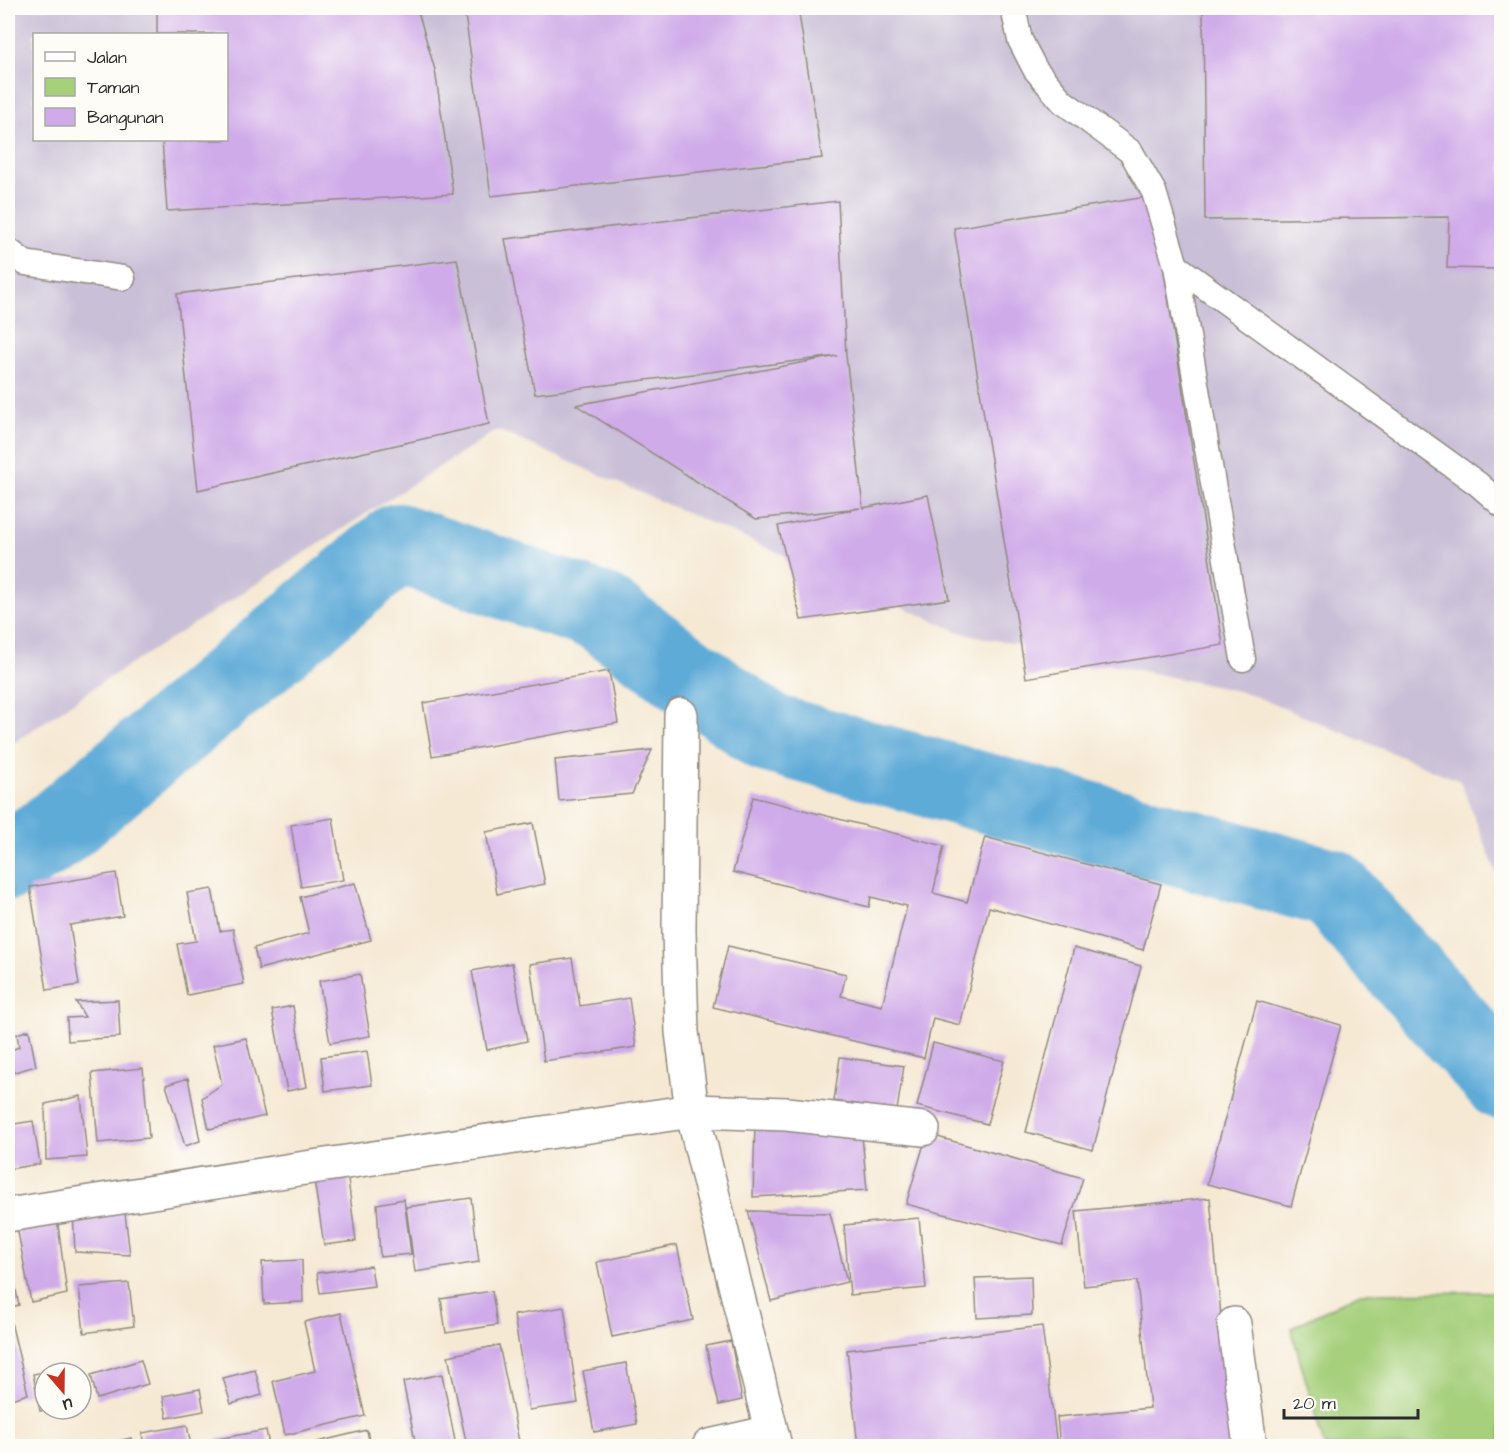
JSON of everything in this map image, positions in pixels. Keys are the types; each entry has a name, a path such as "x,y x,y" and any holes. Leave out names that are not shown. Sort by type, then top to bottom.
{"street":[{"path":"681,715 679,931 682,1032 692,1111 773,1439 709,1446"},
{"path":"8,1215 692,1111 787,1114 923,1129"},
{"path":"1234,1324 1250,1446"}],"lane":[{"path":"1014,8 1020,40 1035,69 1062,101 1131,152 1154,192 1176,266 1243,659"},
{"path":"8,250 25,263 123,278"},
{"path":"1176,266 1478,484 1502,505"}],"shaded area":[{"path":"8,8 1501,8 1501,884 1460,781 1247,693 962,633 497,430 98,685 8,747"}],"green space":[{"path":"1501,1292 1501,1446 1324,1446 1291,1328 1360,1293"}],"building":[{"path":"157,8 417,8 435,70 453,194 167,211 162,141 228,141 228,33 157,33"},
{"path":"464,8 798,8 822,158 491,196"},
{"path":"1203,8 1502,8 1502,284 1495,269 1447,268 1449,217 1205,220"},
{"path":"1152,196 1223,645 1026,678 954,228"},
{"path":"838,201 846,355 863,508 928,495 949,599 801,620 778,526 860,508 756,519 576,405 837,356 535,394 505,239"},
{"path":"457,259 489,424 198,490 177,294"},
{"path":"609,671 618,723 432,756 423,703"},
{"path":"652,750 632,794 559,801 555,760"},
{"path":"753,797 944,846 933,893 967,902 985,837 1161,884 1143,950 989,907 960,1025 933,1018 924,1058 713,1007 728,946 846,974 841,996 882,1006 907,906 871,897 869,907 733,872"},
{"path":"333,818 343,880 301,887 291,825"},
{"path":"533,823 545,884 497,894 486,832"},
{"path":"116,873 123,916 70,925 79,985 47,990 30,887"},
{"path":"355,883 371,940 259,969 254,948 309,933 300,897"},
{"path":"212,889 220,931 233,929 244,984 187,995 177,944 196,941 187,893"},
{"path":"1074,948 1141,966 1093,1150 1026,1132"},
{"path":"572,958 580,1006 629,998 636,1047 544,1061 530,964"},
{"path":"512,963 527,1041 487,1050 472,971"},
{"path":"360,974 370,1036 330,1043 319,981"},
{"path":"118,1000 120,1037 68,1041 67,1018 85,1017 76,1002"},
{"path":"1257,1001 1341,1025 1291,1206 1207,1184"},
{"path":"293,1006 307,1087 287,1091 272,1010"},
{"path":"29,1030 36,1066 8,1074 8,1051 19,1047 17,1034"},
{"path":"246,1038 265,1116 209,1129 202,1098 222,1084 213,1045"},
{"path":"933,1043 1004,1061 987,1124 917,1106"},
{"path":"367,1051 372,1085 325,1091 321,1057"},
{"path":"840,1057 904,1066 897,1110 834,1101"},
{"path":"143,1068 149,1138 98,1143 92,1073"},
{"path":"188,1078 200,1141 185,1146 166,1085"},
{"path":"81,1096 87,1157 46,1160 45,1104"},
{"path":"33,1121 40,1164 8,1169 8,1125"},
{"path":"755,1123 861,1125 867,1190 753,1197"},
{"path":"927,1134 1083,1178 1062,1245 906,1204"},
{"path":"347,1172 356,1241 324,1245 313,1173"},
{"path":"471,1198 479,1262 415,1272 406,1207"},
{"path":"1210,1198 1233,1446 1060,1446 1057,1417 1150,1408 1137,1281 1084,1286 1076,1211"},
{"path":"404,1199 411,1254 380,1257 377,1204"},
{"path":"124,1205 130,1255 75,1252 73,1212"},
{"path":"748,1211 830,1213 847,1282 771,1301"},
{"path":"57,1217 67,1294 31,1302 16,1221"},
{"path":"919,1218 926,1288 850,1295 844,1225"},
{"path":"677,1245 693,1320 612,1337 597,1262"},
{"path":"8,1252 19,1305 8,1308"},
{"path":"302,1260 303,1302 264,1304 262,1262"},
{"path":"371,1266 374,1286 320,1293 317,1273"},
{"path":"1031,1276 1032,1315 977,1318 975,1278"},
{"path":"129,1283 134,1326 84,1333 79,1287"},
{"path":"492,1291 497,1325 446,1333 441,1299"},
{"path":"564,1307 578,1403 529,1410 514,1315"},
{"path":"341,1313 365,1416 285,1435 273,1381 315,1371 304,1322"},
{"path":"11,1322 28,1394 8,1400 8,1323"},
{"path":"1042,1326 1057,1446 858,1446 847,1350"},
{"path":"731,1341 742,1400 719,1405 706,1346"},
{"path":"499,1345 520,1446 467,1446 448,1356"},
{"path":"141,1360 148,1384 97,1399 93,1374"},
{"path":"626,1363 637,1424 594,1432 583,1371"},
{"path":"255,1370 262,1395 231,1404 223,1378"},
{"path":"442,1374 456,1446 416,1446 403,1382"},
{"path":"200,1389 204,1411 167,1418 163,1396"},
{"path":"187,1425 191,1446 144,1446 142,1433"},
{"path":"266,1430 269,1446 218,1446 217,1439"},
{"path":"367,1430 370,1446 301,1446"},
{"path":"131,1438 133,1446 96,1446"}],"waterway":[{"path":"8,861 48,836 398,543 600,612 768,733 1331,888 1502,1080"}]}
